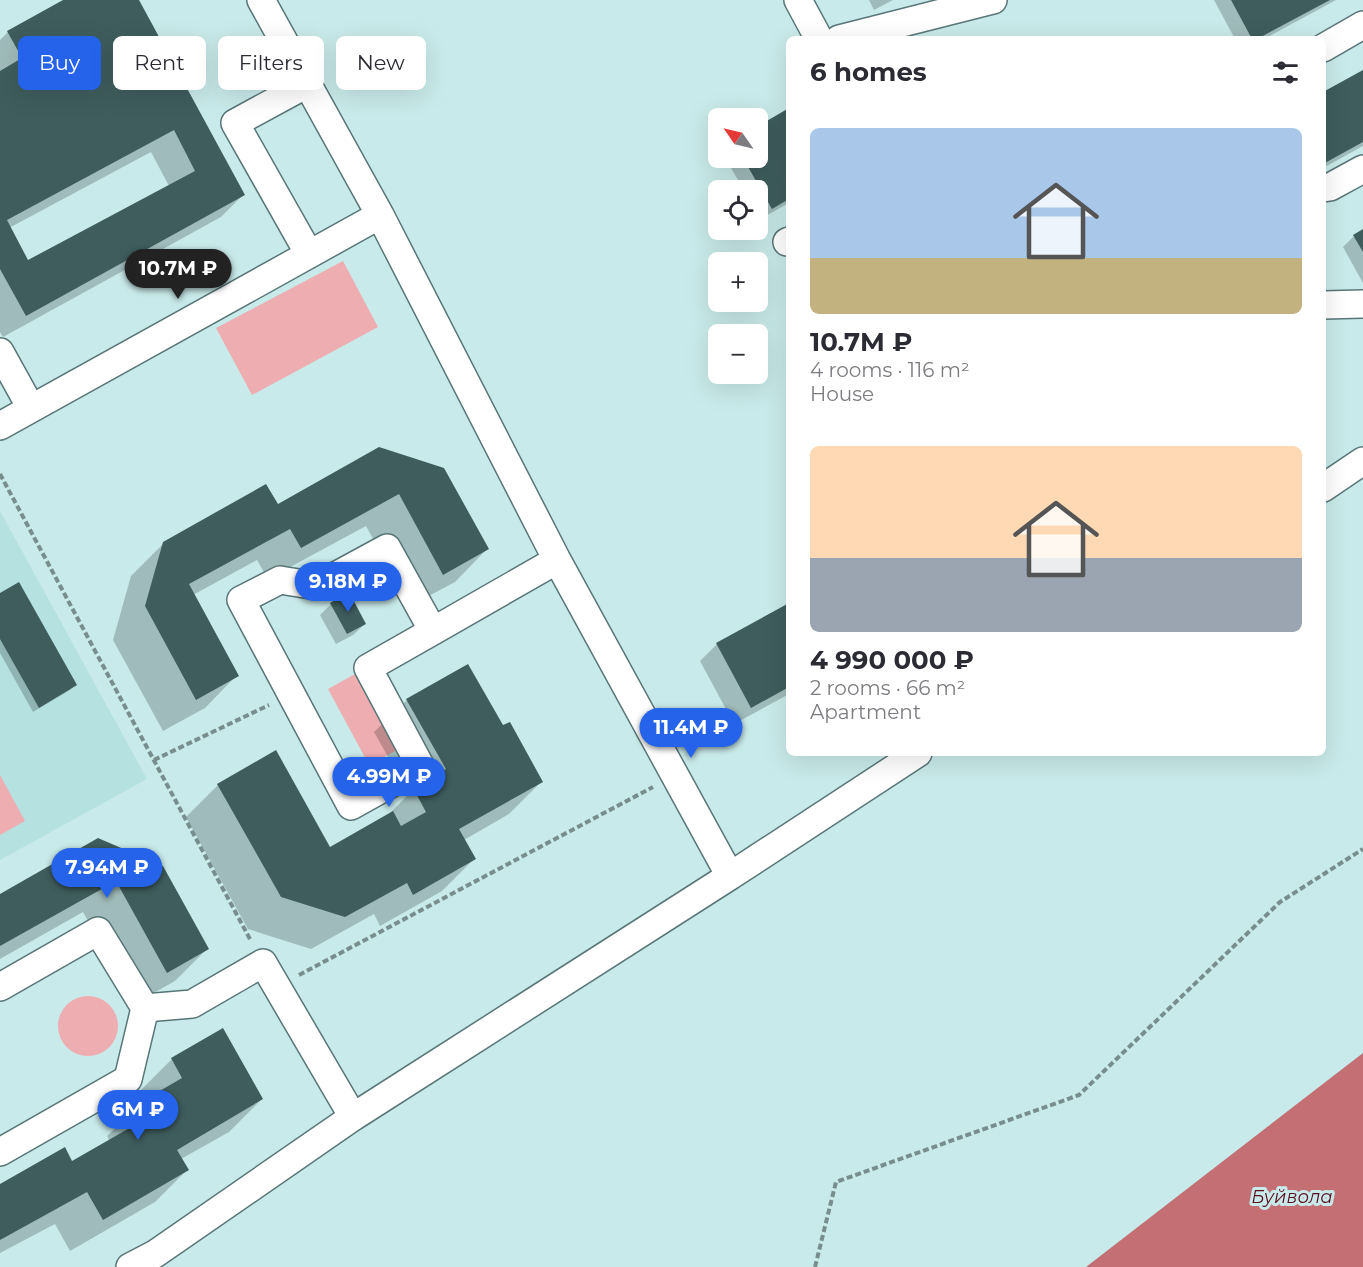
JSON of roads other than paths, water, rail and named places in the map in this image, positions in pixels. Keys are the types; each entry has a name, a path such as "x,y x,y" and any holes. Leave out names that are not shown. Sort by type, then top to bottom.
{"street":[{"path":"261,0 281,36"},
{"path":"798,0 817,36"},
{"path":"851,36 993,0"},
{"path":"1326,46 1363,25"},
{"path":"296,90 236,123 309,254"},
{"path":"310,90 380,215 557,561 730,876"},
{"path":"1326,188 1330,188 1363,169"},
{"path":"0,426 380,215"},
{"path":"1326,305 1363,303"},
{"path":"0,352 31,408"},
{"path":"1326,486 1363,461"},
{"path":"433,631 387,548 317,586 280,580 241,600 351,806 422,767 368,668 557,561"},
{"path":"130,1267 155,1254 353,1117 913,756"},
{"path":"0,987 98,931 145,1008 128,1079 0,1152"},
{"path":"145,1008 192,1004 263,963 353,1117"}],"water":[{"name":"Буйвола","path":"1363,1053 1363,1267 1086,1267"}]}
